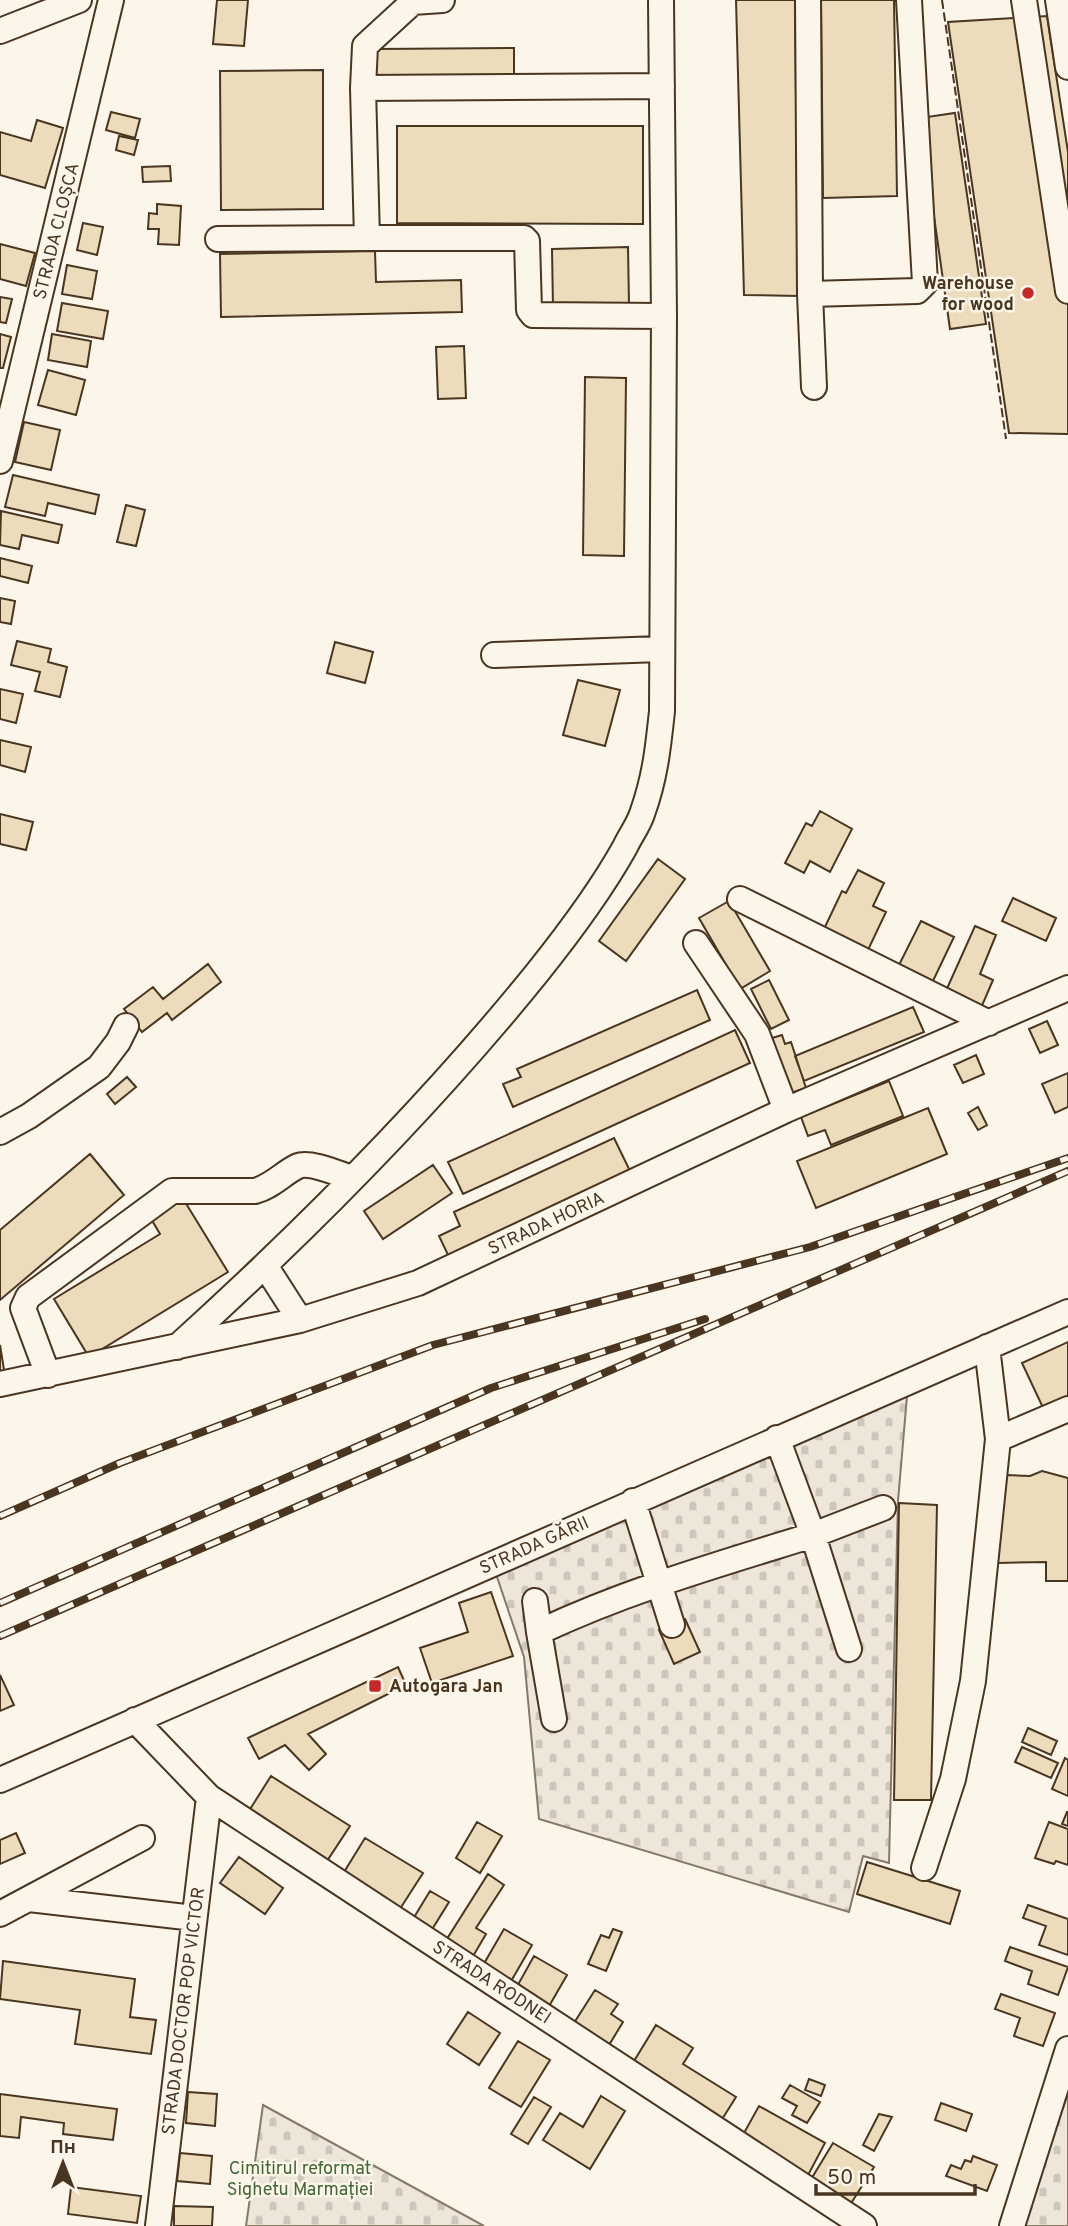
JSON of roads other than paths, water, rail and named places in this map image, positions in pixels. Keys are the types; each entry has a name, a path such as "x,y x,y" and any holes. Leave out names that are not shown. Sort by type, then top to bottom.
{"street":[{"path":"0,31 79,0"},
{"name":"STRADA CLOȘCA","path":"0,461 111,0"},
{"path":"367,238 363,88 365,46 413,2 442,0"},
{"path":"177,1347 266,1267 486,1036 606,882 641,817 656,768 662,711 660,649 664,316 661,0"},
{"path":"808,0 810,294 814,387"},
{"path":"810,294 917,291 925,283 909,0"},
{"path":"1024,0 1068,291"},
{"path":"1058,0 1068,67"},
{"path":"363,88 662,86"},
{"path":"218,239 524,237 527,241 529,310 533,315 664,316"},
{"path":"494,655 660,649"},
{"path":"740,899 989,1023"},
{"path":"696,943 757,1034 786,1110"},
{"name":"STRADA HORIA","path":"0,1384 300,1320 418,1283 786,1110 1068,988"},
{"path":"0,1132 29,1116 99,1067 118,1042 126,1026"},
{"path":"48,1375 23,1308 28,1297 172,1191 255,1191 267,1188 299,1166 308,1164 352,1178"},
{"path":"266,1267 300,1320"},
{"name":"STRADA GĂRII","path":"0,1780 1068,1312"},
{"path":"924,1868 953,1779 973,1681 998,1439 987,1347"},
{"path":"998,1439 1068,1409"},
{"path":"777,1438 813,1535 849,1649"},
{"path":"633,1501 672,1625"},
{"path":"539,1632 659,1582 813,1535 883,1508"},
{"path":"535,1601 554,1719"},
{"name":"STRADA RODNEI","path":"135,1720 209,1797 864,2226"},
{"name":"STRADA DOCTOR POP VICTOR","path":"158,2226 209,1797"},
{"path":"0,1914 142,1838"},
{"path":"29,1899 194,1918"},
{"path":"1012,2226 1068,2049"}],"railway":[{"path":"0,1516 120,1463 433,1345 810,1247 1068,1158"},
{"path":"0,1636 1068,1171"},
{"path":"0,1603 491,1388 705,1319"}],"place":[{"name":"Warehouse for wood","path":"1028,293"},
{"name":"Autogara Jan","path":"375,1686"}],"park label":[{"name":"Cimitirul reformat Sighetu Marmației","path":"300,2178"}]}
